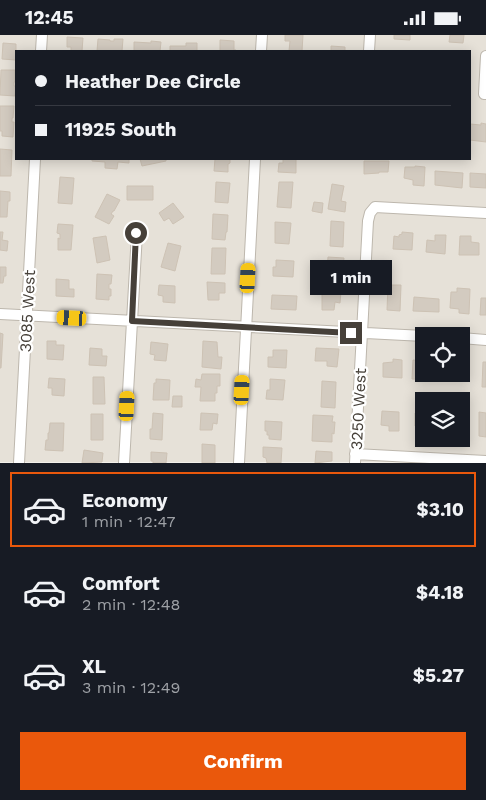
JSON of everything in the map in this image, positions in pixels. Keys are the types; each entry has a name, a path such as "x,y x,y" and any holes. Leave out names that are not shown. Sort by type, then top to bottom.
{"street":[{"path":"41,50 42,35"},
{"path":"261,50 262,35"},
{"path":"369,50 370,35"},
{"path":"485,94 486,56"},
{"name":"3085 West","path":"19,463 35,160"},
{"path":"239,463 255,160"},
{"name":"3250 West","path":"355,458 368,221 370,213 375,207 486,213"},
{"path":"124,463 136,233"},
{"path":"0,314 415,336"},
{"path":"470,339 486,340"},
{"path":"355,458 486,461"}],"shaded area":[{"path":"0,35 486,35 486,462 0,462"}],"building":[{"path":"285,35 303,35 302,50 289,50 290,41 285,41"},
{"path":"394,35 410,35 410,40 394,39"},
{"path":"450,35 464,35 463,43 449,42"},
{"path":"67,37 83,38 82,50 71,50 71,47 67,47"},
{"path":"98,39 114,41 114,39 123,39 122,50 97,50"},
{"path":"220,40 234,41 234,50 220,50"},
{"path":"151,41 161,42 160,50 134,50 134,42 151,43"},
{"path":"3,43 16,44 15,60 2,59"},
{"path":"186,43 197,43 197,50 170,50 170,46 186,46"},
{"path":"331,46 345,47 345,50 331,50"},
{"path":"1,70 15,70 15,96 0,95"},
{"path":"0,106 14,106 12,118 12,122 14,122 13,137 2,136 2,131 0,131"},
{"path":"481,123 486,124 486,142 471,140 471,124 481,125"},
{"path":"0,149 12,150 11,176 0,176"},
{"path":"129,160 129,163 118,162 117,169 105,168 105,162 92,161"},
{"path":"140,160 166,160 166,161 142,166"},
{"path":"215,160 230,160 228,172 214,171"},
{"path":"283,160 296,160 296,173 278,172 279,163 283,163"},
{"path":"364,161 389,161 388,172 364,174"},
{"path":"405,167 425,167 424,186 413,185 413,180 404,178"},
{"path":"435,171 463,173 462,188 435,185"},
{"path":"470,173 486,174 486,188 470,187"},
{"path":"60,177 74,178 72,204 58,203"},
{"path":"216,182 230,183 228,203 215,202"},
{"path":"279,182 293,182 291,208 277,207"},
{"path":"332,184 344,186 341,201 346,202 345,212 328,209"},
{"path":"127,186 153,186 153,200 127,200"},
{"path":"0,191 10,192 7,217 0,217"},
{"path":"107,194 120,200 111,214 114,216 109,224 95,217"},
{"path":"314,202 323,203 322,213 312,211"},
{"path":"173,203 184,217 173,224 169,218 164,221 159,213"},
{"path":"213,214 228,215 225,240 212,239"},
{"path":"331,221 344,222 343,247 330,246"},
{"path":"275,222 291,223 289,244 275,243"},
{"path":"58,224 73,225 71,250 58,250 60,234 57,233"},
{"path":"0,232 3,232 2,240 8,241 7,251 0,250"},
{"path":"402,232 413,233 412,250 393,249 394,236 399,237"},
{"path":"435,235 446,235 445,254 426,252 427,240 435,241"},
{"path":"106,236 110,260 97,263 93,238"},
{"path":"460,236 471,236 471,242 479,243 479,255 459,255"},
{"path":"168,243 181,246 175,271 161,267"},
{"path":"212,248 226,248 225,274 211,274"},
{"path":"328,257 344,258 343,267 340,267 339,270 342,272 339,283 326,282"},
{"path":"276,260 294,261 293,277 273,276 273,267 276,267"},
{"path":"0,267 6,267 6,276 4,276 3,283 0,283"},
{"path":"97,274 112,275 111,284 109,284 111,296 109,296 109,300 96,299"},
{"path":"56,279 69,280 69,289 74,289 74,297 56,296"},
{"path":"207,282 225,283 225,293 219,293 219,300 208,300"},
{"path":"159,285 175,286 175,303 163,302 163,296 158,295"},
{"path":"388,285 401,285 400,311 387,310"},
{"path":"457,288 470,289 469,314 459,313 459,309 450,308 451,292 457,292"},
{"path":"322,290 341,291 340,303 335,302 334,310 322,310"},
{"path":"272,295 297,296 296,310 271,309"},
{"path":"414,297 439,299 439,312 413,311"},
{"path":"481,298 486,298 486,315 480,315"},
{"path":"0,333 3,334 1,368 0,368"},
{"path":"47,341 56,341 56,345 64,345 63,360 47,359"},
{"path":"203,341 217,342 218,357 222,357 221,369 202,367"},
{"path":"151,342 168,344 166,361 154,360 155,355 150,354"},
{"path":"90,348 102,349 102,356 107,356 106,366 89,365"},
{"path":"316,348 339,349 337,367 327,366 327,361 315,361"},
{"path":"273,350 287,350 286,368 268,367 268,357 273,357"},
{"path":"393,359 402,360 402,378 383,377 383,363 393,362"},
{"path":"413,360 415,360 415,379 412,379"},
{"path":"483,362 486,362 486,387 482,387"},
{"path":"202,374 220,374 220,386 217,386 215,401 200,401 201,387 195,387 196,379 201,380"},
{"path":"93,377 104,377 105,404 93,404"},
{"path":"49,378 65,379 64,396 52,395 52,388 48,388"},
{"path":"156,379 170,380 169,400 153,400"},
{"path":"270,379 285,380 283,400 266,399 267,390 270,390"},
{"path":"322,381 336,382 335,408 321,407"},
{"path":"173,396 182,396 182,407 172,407"},
{"path":"382,411 399,412 399,431 389,431 389,426 381,425"},
{"path":"479,412 486,413 486,437 479,436"},
{"path":"153,413 163,414 162,440 150,439"},
{"path":"201,413 218,414 217,424 213,423 212,430 200,430"},
{"path":"91,414 103,414 103,440 91,440"},
{"path":"313,415 333,416 332,422 335,422 332,442 312,441"},
{"path":"265,421 282,422 281,440 269,439 267,431 265,431"},
{"path":"50,423 64,423 63,451 45,450"},
{"path":"202,444 215,445 215,463 202,463"},
{"path":"263,447 282,448 281,463 267,463 266,458 263,457"},
{"path":"84,450 103,453 102,462 82,463"},
{"path":"316,451 332,452 332,461 315,463"},
{"path":"151,452 167,453 166,463 153,463 151,461"}],"route":[{"path":"136,233 132,321 351,333"}]}
